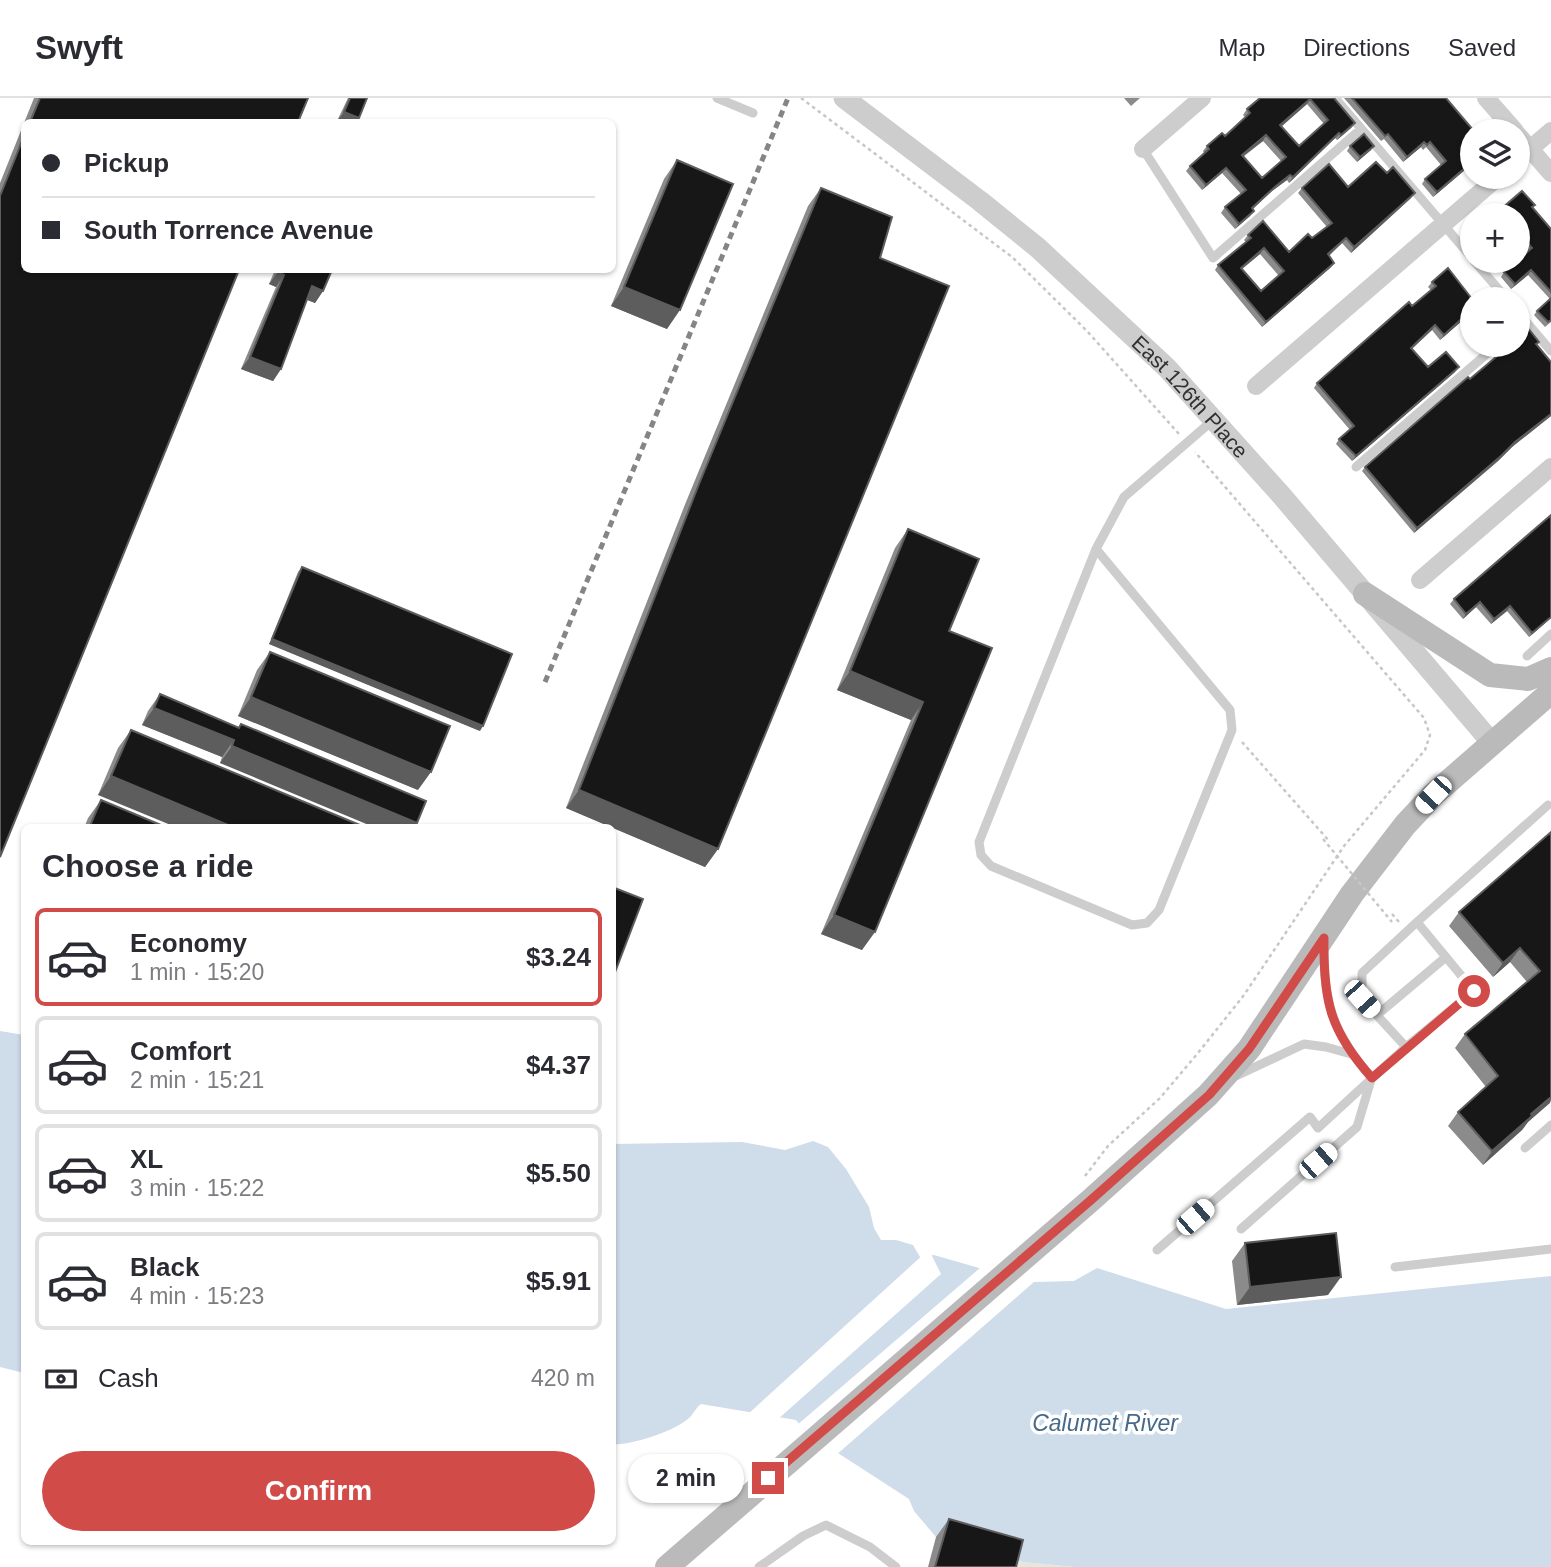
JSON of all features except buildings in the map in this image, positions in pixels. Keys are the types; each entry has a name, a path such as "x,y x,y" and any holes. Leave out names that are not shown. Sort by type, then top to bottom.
{"main road":[{"path":"1365,594 1490,675 1528,679 1551,669"},
{"path":"667,1567 1221,1082 1271,1019 1360,884 1405,824 1433,795 1551,692"}],"street":[{"name":"East 126th Place","path":"844,98 981,201 1038,248 1167,368 1215,419 1492,743"},
{"path":"1143,149 1202,98"},
{"path":"1486,98 1504,119"},
{"path":"1530,149 1551,131"},
{"path":"1530,158 1551,173"},
{"path":"1256,386 1484,189"},
{"path":"1420,580 1551,467"}],"lane":[{"path":"716,98 753,113"},
{"path":"1335,98 1460,244"},
{"path":"1143,149 1213,258 1361,129"},
{"path":"1484,273 1497,287"},
{"path":"1530,332 1551,351"},
{"path":"1356,467 1483,357"},
{"path":"1096,550 1230,710 1232,730 1159,910 1147,923 1132,926 991,866 981,855 979,842 1096,550 1124,497 1215,419"},
{"path":"1527,656 1551,635"},
{"path":"1406,1047 1362,999 1363,973 1548,806"},
{"path":"1157,1250 1310,1117 1318,1128 1406,1047 1474,991 1417,922"},
{"path":"1324,938 1323,962 1330,1013 1351,1054 1372,1078"},
{"path":"1377,1015 1446,957"},
{"path":"1221,1082 1304,1044 1351,1054"},
{"path":"1241,1229 1357,1127 1372,1078"},
{"path":"1525,1148 1551,1125"},
{"path":"1395,1267 1551,1249"},
{"path":"759,1567 803,1536 826,1525 870,1547 896,1567"}],"path":[{"path":"801,98 1012,257 1087,331 1424,718 1430,735 1425,750 1344,846 1244,995 1206,1044 1160,1098 1108,1146 1082,1180"},
{"path":"1232,730 1330,842"},
{"path":"1323,839 1392,922"}],"shaded area":[{"path":"1010,1559 1023,1562 1074,1567 1008,1567"}],"water":[{"path":"0,1031 21,1034 21,1372 0,1367"},
{"name":"Calumet River","path":"813,1141 828,1147 846,1169 869,1207 874,1228 881,1240 896,1240 913,1245 920,1257 934,1255 1024,1281 1074,1281 1097,1268 1226,1309 1551,1276 1551,1567 1074,1567 1023,1562 936,1537 914,1511 909,1499 807,1433 796,1420 701,1404 685,1421 666,1432 616,1444 616,1144 742,1142 785,1150"}],"pier":[{"path":"930,1252 941,1274 777,1420 747,1415 925,1253"},
{"path":"980,1268 1034,1282 835,1456 796,1426"}],"railway":[{"path":"545,682 788,98"}],"route":[{"path":"768,1478 1209,1095 1249,1049 1324,938 1323,962 1330,1013 1351,1054 1372,1078 1474,991"}]}
